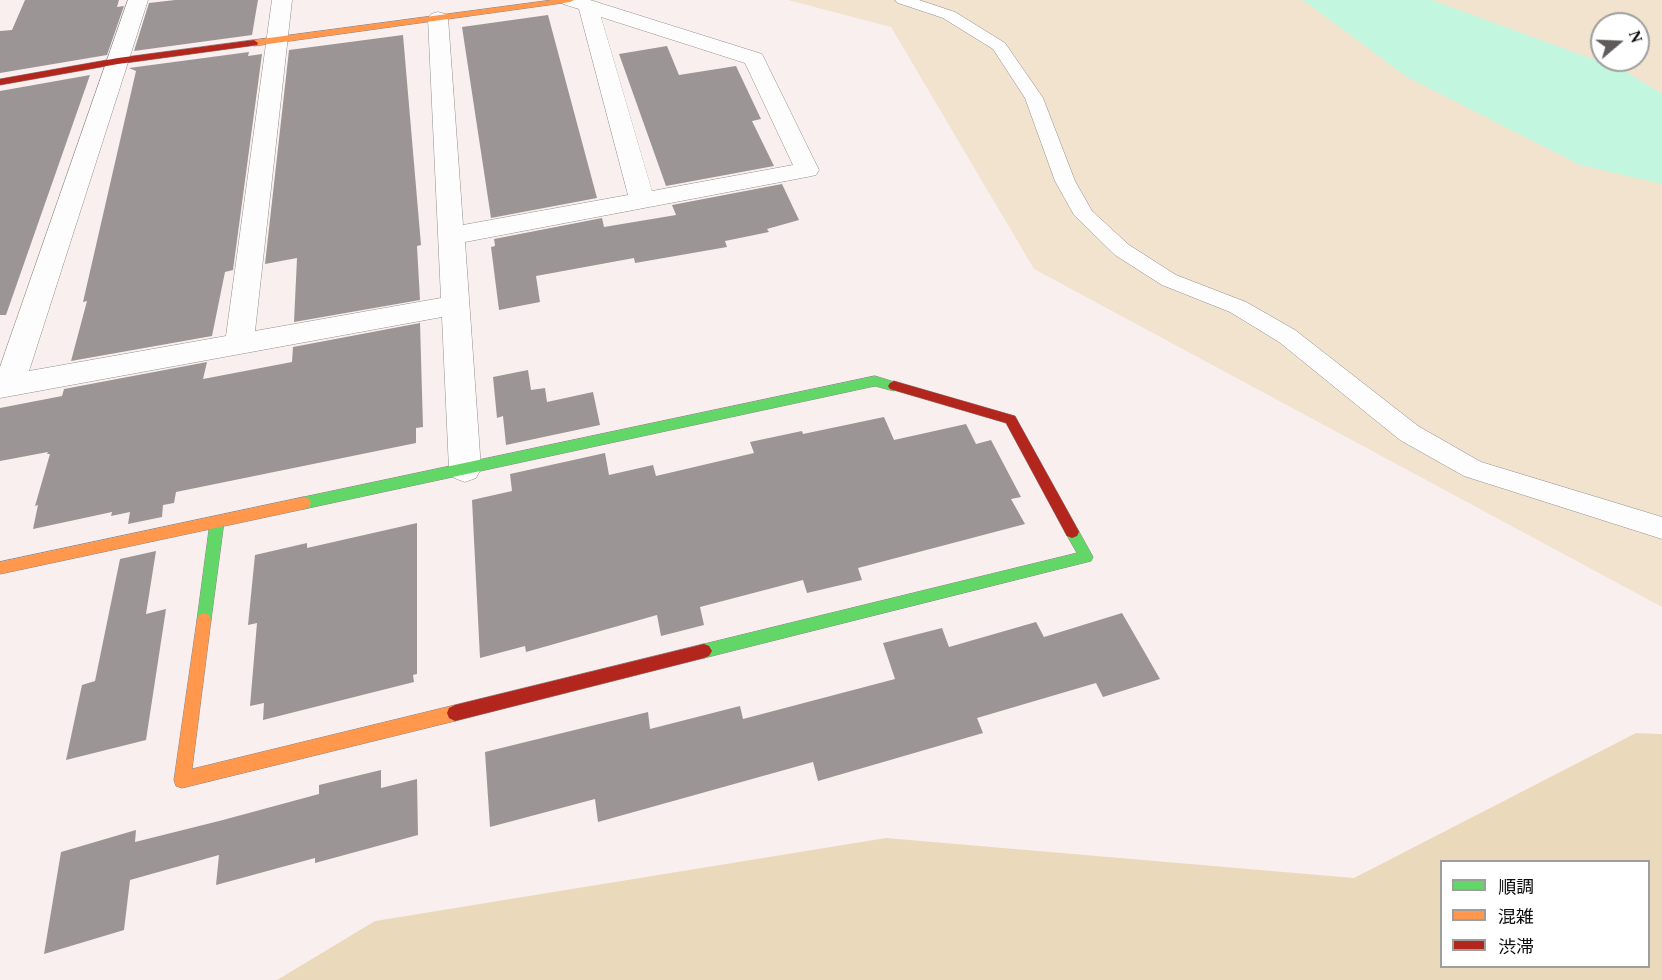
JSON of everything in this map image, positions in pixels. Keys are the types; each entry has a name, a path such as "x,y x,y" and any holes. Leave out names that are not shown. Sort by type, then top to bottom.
{"street":[{"path":"138,0 4,386 455,305"},
{"path":"239,344 282,0"},
{"path":"0,82 118,61 277,39 579,3 754,59 807,170 451,236"},
{"path":"579,3 642,200"},
{"path":"438,18 465,469"},
{"path":"0,568 875,381 1010,419 1086,557 182,780 217,522"}],"lane":[{"path":"903,0 949,15 999,46 1034,98 1065,181 1084,215 1122,250 1169,280 1238,307 1287,336 1409,434 1473,469 1662,528"}],"shaded area":[{"path":"788,0 1662,0 1662,607 1034,269 891,27"},
{"path":"1303,0 1432,0 1590,58 1590,72 1627,72 1662,94 1662,184 1580,165 1407,77"},
{"path":"1636,733 1662,734 1662,980 277,980 375,921 886,838 1354,878"}],"building":[{"path":"25,0 119,0 117,7 124,6 107,55 0,73 0,31 12,30"},
{"path":"175,0 258,0 252,35 134,51 149,3"},
{"path":"548,15 597,198 491,218 462,27"},
{"path":"403,35 421,245 417,246 420,300 294,322 297,258 265,264 289,50"},
{"path":"667,46 679,75 736,66 761,119 752,121 774,166 666,186 619,54"},
{"path":"249,52 248,56 262,54 233,270 225,272 212,336 71,361 87,301 83,302 136,71 129,68"},
{"path":"90,75 6,315 0,315 0,91"},
{"path":"782,184 799,220 767,229 769,232 725,241 727,247 635,263 634,258 536,276 540,302 499,310 491,247 495,246 494,239 602,218 604,227 676,215 672,205"},
{"path":"420,323 423,427 416,428 416,443 176,492 174,503 163,505 162,517 128,524 130,512 111,516 112,512 33,529 38,505 35,506 50,454 47,454 48,452 0,461 0,408 62,396 64,389 207,362 203,379 292,362 293,347"},
{"path":"528,370 531,390 545,388 547,402 593,392 600,425 506,445 503,416 497,418 493,377"},
{"path":"884,417 894,440 966,424 976,444 991,440 1021,497 1011,499 1025,524 858,568 862,580 807,593 803,580 700,607 704,625 661,636 657,615 526,652 525,646 480,658 472,500 512,491 510,474 605,453 609,475 653,465 656,476 754,453 750,442 802,431 803,434"},
{"path":"417,523 417,674 413,675 414,682 263,720 264,703 250,706 257,623 248,625 255,555 307,543 307,548"},
{"path":"156,551 146,614 166,609 146,740 66,760 82,685 95,681 120,559"},
{"path":"1122,613 1160,679 1103,697 1096,683 977,718 983,733 818,781 813,762 598,822 595,799 490,827 485,752 648,712 650,729 740,706 743,719 895,679 883,643 942,628 949,647 1036,622 1044,637"},
{"path":"381,770 381,788 417,779 418,835 315,863 315,858 216,885 219,855 130,880 124,930 44,954 61,852 136,830 135,842 223,820 319,794 319,785"}],"traffic: fast":[{"path":"304,503 875,381 894,386"},
{"path":"204,620 217,522"},
{"path":"704,651 1086,557 1072,532"}],"traffic: slow":[{"path":"254,43 570,0"},
{"path":"0,568 304,503"},
{"path":"204,620 182,780 455,713"}],"traffic: jam":[{"path":"0,82 118,61 254,43"},
{"path":"894,386 1010,419 1072,532"},
{"path":"455,713 704,651"}]}
